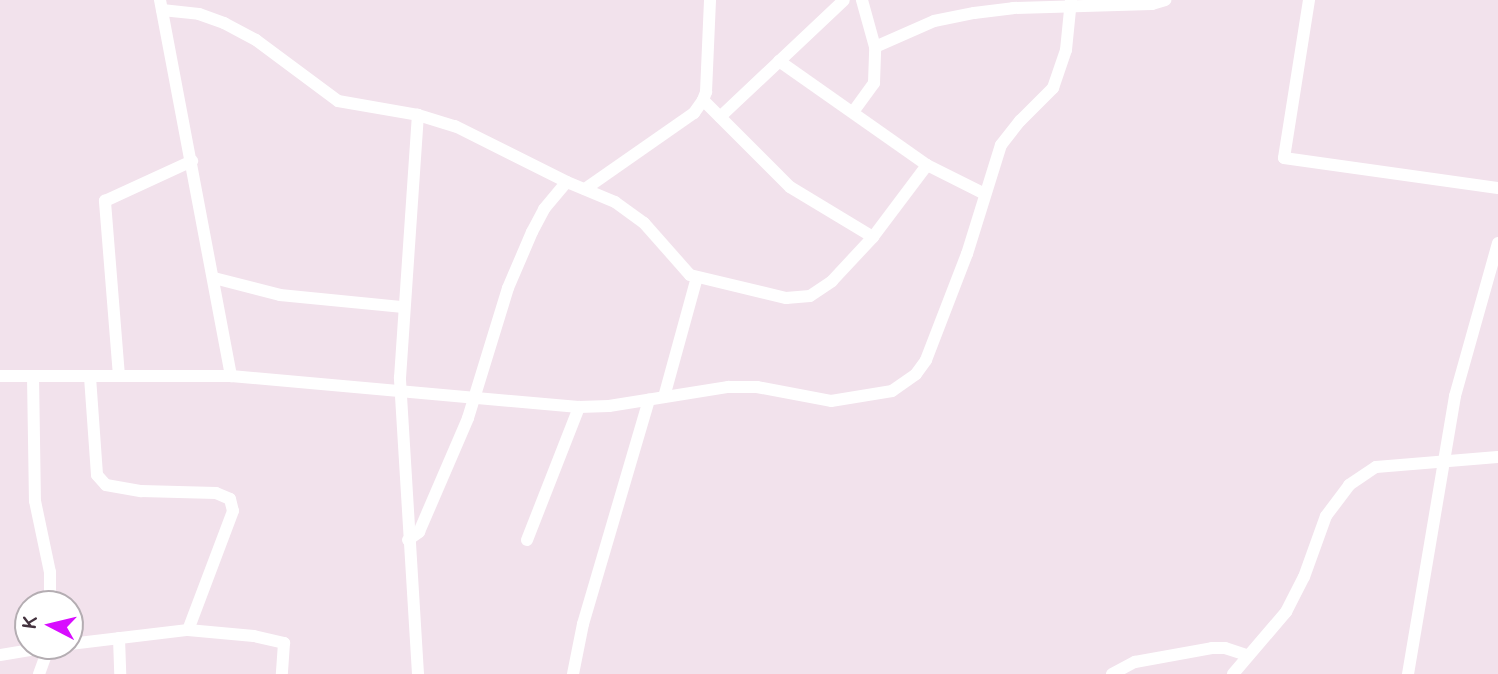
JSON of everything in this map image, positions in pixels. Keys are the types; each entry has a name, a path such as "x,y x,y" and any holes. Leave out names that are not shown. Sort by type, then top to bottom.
{"street":[{"path":"585,189 694,113 703,100 706,92 710,0"},
{"path":"720,117 845,0"},
{"path":"853,112 874,83 875,47 862,0"},
{"path":"875,47 934,21 974,13 1070,3 1152,4 1165,0"},
{"path":"1310,0 1284,158 1498,188"},
{"path":"0,376 231,376 579,407 609,406 742,387 831,401 874,397 903,385 926,360 967,254 993,165 1009,133 1053,88 1066,50 1070,3"},
{"path":"231,376 161,5 224,23 256,40 338,101 418,115 478,135 567,182 615,202 644,223 684,270 697,277 786,298 810,296 826,286 873,237 927,165"},
{"path":"779,61 927,165 985,194"},
{"path":"703,100 790,187 873,237"},
{"path":"418,115 400,378 403,391 408,540 418,674"},
{"path":"119,376 105,201 192,161"},
{"path":"408,540 417,536 421,528 468,418 508,288 532,232 544,209 567,182"},
{"path":"1408,674 1455,396 1498,243"},
{"path":"664,397 697,277"},
{"path":"214,278 280,295 403,307"},
{"path":"33,376 35,501 50,572 50,590"},
{"path":"90,377 97,475 106,485 141,491 216,493 230,499 233,511 188,630"},
{"path":"573,674 583,624 649,400"},
{"path":"527,540 579,407"},
{"path":"1233,674 1286,612 1304,577 1326,516 1349,485 1376,467 1498,457"},
{"path":"84,642 188,630 254,636 284,643 282,674"},
{"path":"119,638 120,674"},
{"path":"1112,674 1135,662 1200,650 1225,648 1247,655"}]}
